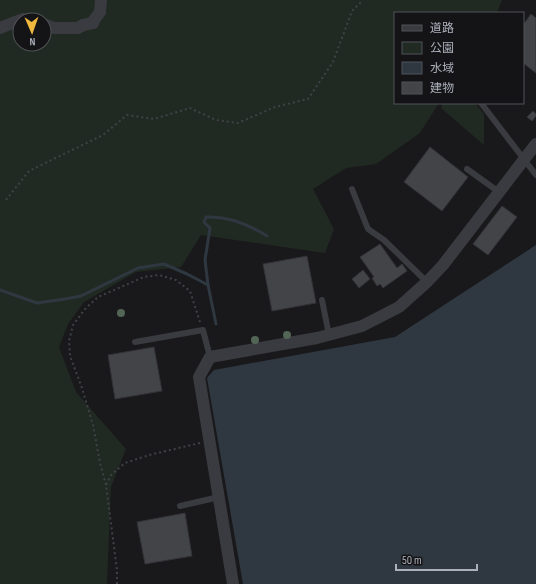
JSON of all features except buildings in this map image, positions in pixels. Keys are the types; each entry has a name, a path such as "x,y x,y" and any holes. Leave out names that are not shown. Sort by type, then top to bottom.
{"street":[{"path":"52,27 78,28 82,25 93,23 100,12 101,0"},
{"path":"0,28 12,23"},
{"path":"233,584 199,376 210,357 329,335 362,326 399,307 427,282 443,265 536,144"}],"lane":[{"path":"483,104 536,175"},
{"path":"467,169 499,192"},
{"path":"352,189 368,229 384,240 427,282"},
{"path":"322,300 329,335"},
{"path":"135,342 203,330 210,357"},
{"path":"180,506 219,497"}],"path":[{"path":"6,200 29,171 103,135 127,115 154,119 190,108 216,120 238,123 275,107 308,99 333,62 352,10 363,0"},
{"path":"117,584 117,570 106,485 89,410 70,356 69,341 73,325 85,308 98,298 144,277 159,275 176,280 190,291 203,330"},
{"path":"106,485 111,475 125,463 209,441"}],"green space":[{"path":"0,0 502,0 497,12 394,12 394,104 438,104 420,133 376,164 346,168 313,189 334,229 325,253 201,235 181,267 136,272 84,302 68,324 59,347 76,392 126,449 111,487 107,584 0,584"},
{"path":"442,104 476,104 484,114 484,145 441,108"}],"water":[{"path":"536,245 536,584 243,584 207,378 214,370 395,337"}],"waterway":[{"path":"208,285 205,260 210,228 204,222 206,217 230,219 253,228 267,236"},
{"path":"0,290 37,303 65,299 81,296 138,268 164,264 208,285 216,324"}]}
